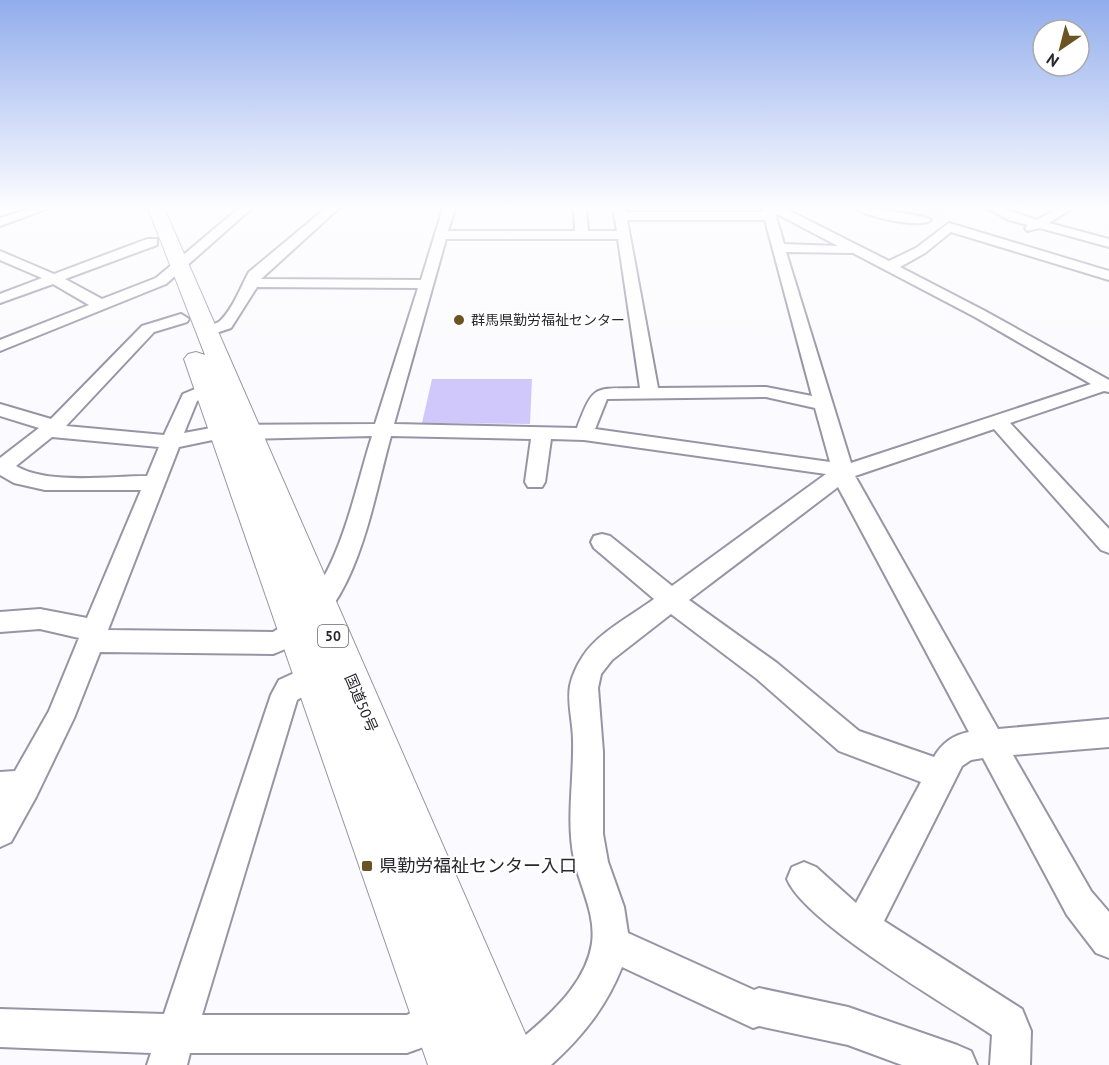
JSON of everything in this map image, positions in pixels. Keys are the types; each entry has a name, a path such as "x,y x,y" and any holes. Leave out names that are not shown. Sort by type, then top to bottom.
{"highway":[{"name":"国道50号","path":"168,258 235,432 296,630 456,1065"},
{"name":"国道50号","path":"194,325 207,389 235,432 319,604 511,1065"}],"street":[{"path":"6,258 101,305"},
{"path":"0,299 52,279 124,258"},
{"path":"0,346 101,305 152,258"},
{"path":"155,483 45,483 21,478 1,467 53,429 148,329 225,325 253,283 254,275 274,258"},
{"path":"0,622 40,619 94,636 273,643 283,640 296,630 333,586 343,565 435,258"},
{"path":"628,258 650,393"},
{"path":"782,258 843,473 1079,903 1109,940"},
{"path":"870,258 980,314 1107,386"},
{"path":"890,268 908,258"},
{"path":"1051,258 1109,276"},
{"path":"253,283 427,284"},
{"path":"521,1065 544,1046 594,988 605,964 610,942 608,909 588,844 589,762 585,681 599,656 843,473 1107,386"},
{"path":"0,831 13,787 60,718 189,398 207,389"},
{"path":"584,434 598,396 769,392 822,404"},
{"path":"0,410 53,429 172,442 235,432 314,430 584,434 828,468 843,473"},
{"path":"997,422 1109,544"},
{"path":"535,482 542,433"},
{"path":"602,542 672,600 766,671 849,741 865,750 927,768 940,775"},
{"path":"172,1049 285,695 289,689 314,676"},
{"path":"862,927 951,756 964,747 1109,733"},
{"path":"804,879 846,917 1008,1023 1012,1031 1010,1065"},
{"path":"610,942 753,1009 759,1007 848,1026 957,1065"},
{"path":"0,1028 172,1049 407,1034 424,1028 438,1017"}],"shaded area":[{"path":"432,379 532,379 530,424 422,423"}],"place":[{"name":"群馬県勤労福祉センター","path":"459,320"},
{"name":"県勤労福祉センター入口","path":"367,866"}]}
